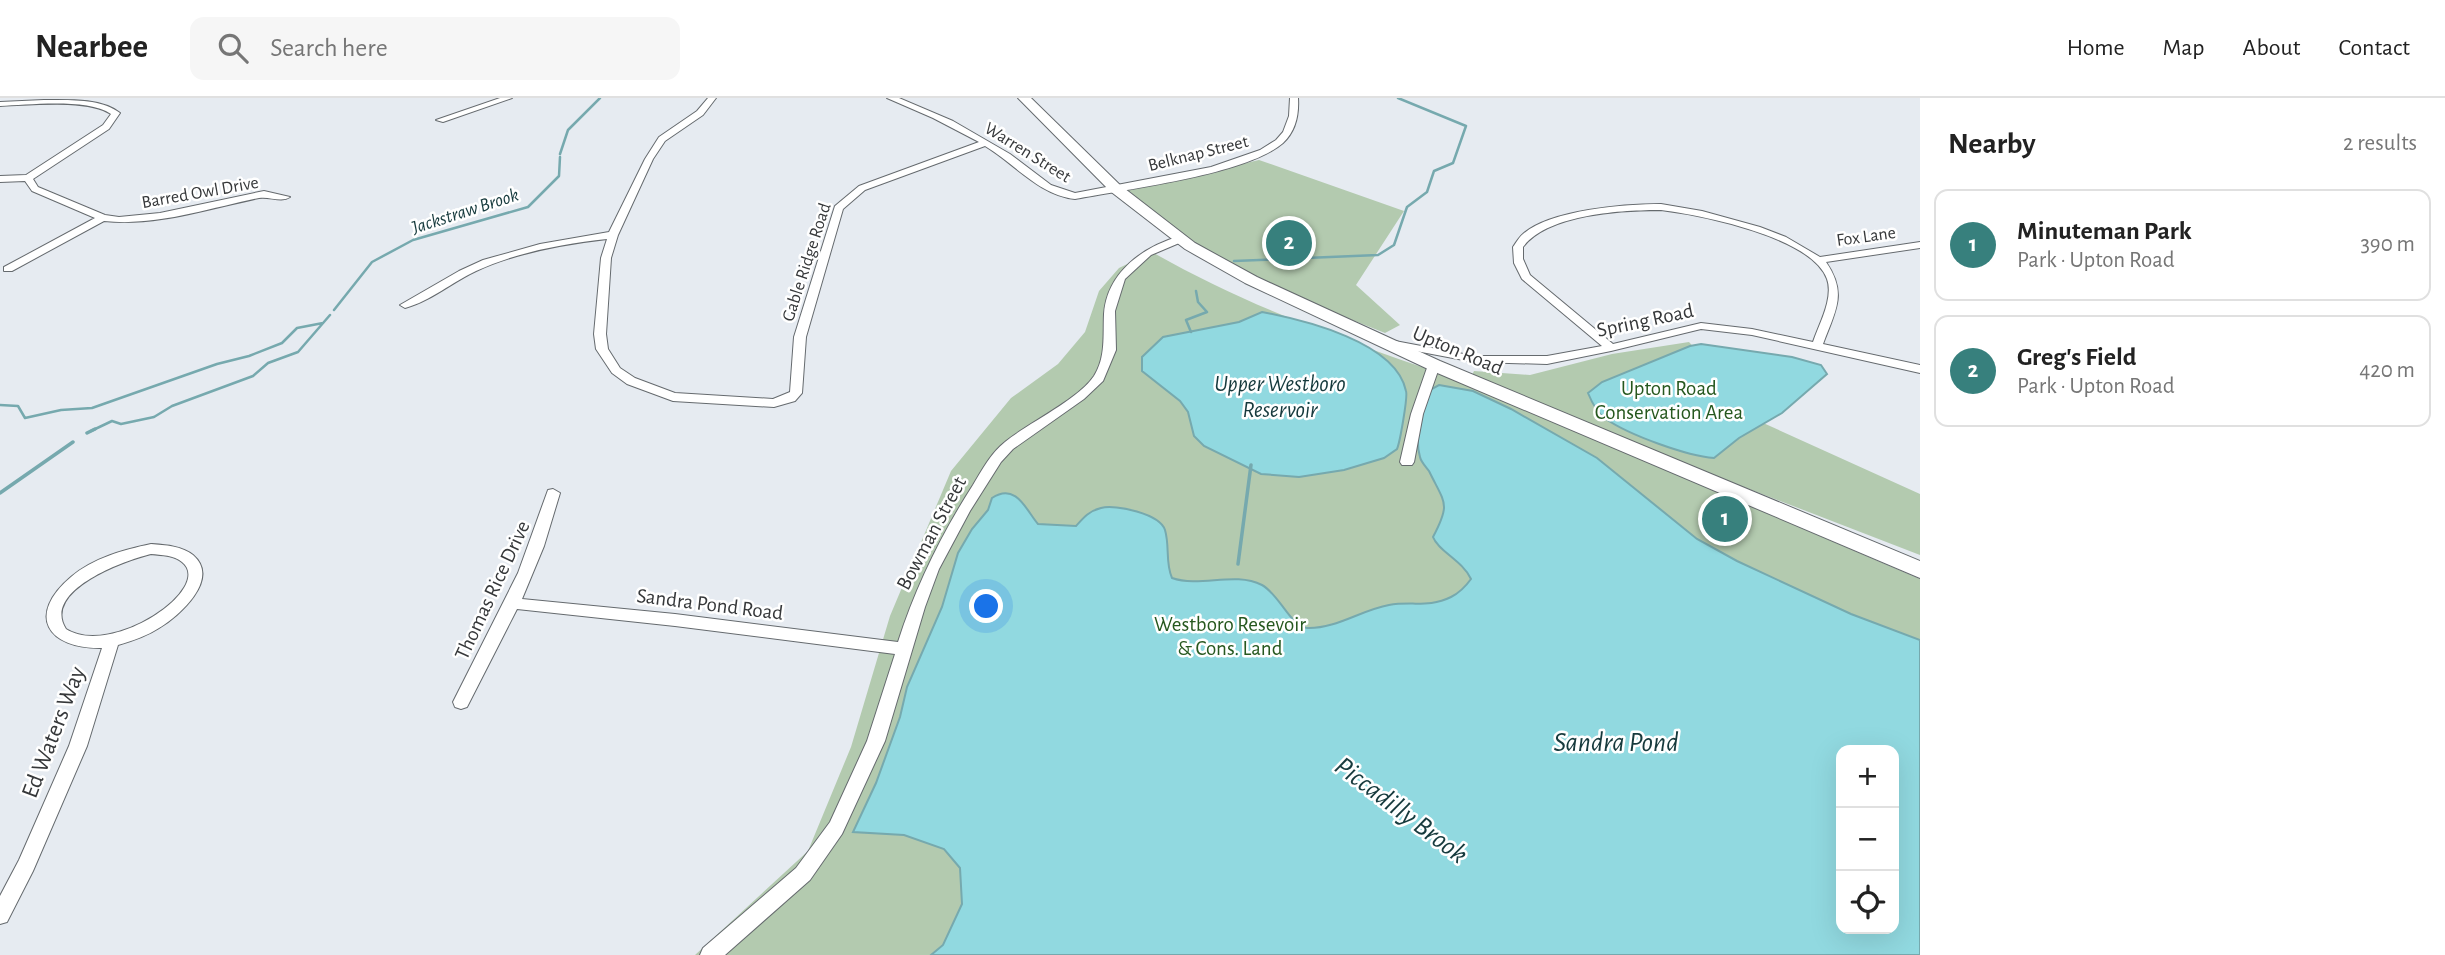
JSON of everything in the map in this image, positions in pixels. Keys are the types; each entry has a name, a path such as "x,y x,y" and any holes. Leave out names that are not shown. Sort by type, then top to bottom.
{"main road":[{"name":"Upton Road","path":"1024,98 1115,188 1180,239 1260,285 1434,365 1920,570"}],"street":[{"path":"440,120 508,98"},
{"path":"405,305 437,292 460,275 483,264 550,246 613,235 649,159 662,139 700,113 712,98"},
{"name":"Warren Street","path":"891,98 928,111 985,143 1059,194 1076,196 1115,188"},
{"name":"Belknap Street","path":"1115,188 1219,166 1256,155 1277,144 1287,133 1294,115 1294,98"},
{"path":"0,104 88,101 107,104 116,113 106,127 28,178 0,179"},
{"name":"Gable Ridge Road","path":"613,235 606,258 600,334 602,349 615,370 650,390 673,397 753,404 774,403 789,399 796,393 800,337 838,208 862,188 985,143"},
{"name":"Barred Owl Drive","path":"28,178 35,189 103,218 160,216 264,194 285,197"},
{"path":"1611,348 1526,277 1517,256 1524,238 1533,231 1560,221 1616,210 1662,207 1707,215 1751,228 1793,245 1818,260 1832,276 1834,286 1817,346"},
{"path":"8,269 103,218"},
{"name":"Bowman Street","path":"709,955 803,874 836,828 871,752 916,607 932,569 996,459 1026,433 1090,388 1099,377 1110,350 1110,311 1120,278 1147,253 1180,239"},
{"name":"Fox Lane","path":"1818,260 1920,245"},
{"name":"Spring Road","path":"1377,340 1448,355 1499,361 1547,360 1701,326 1752,332 1920,369"},
{"path":"1407,462 1417,414 1434,365"},
{"name":"Thomas Rice Drive","path":"461,702 546,523 553,493"},
{"name":"Ed Waters Way","path":"151,549 183,552 192,561 196,573 191,591 175,609 155,624 112,640 86,642 62,636 54,627 53,620 61,596 78,579 122,557 151,549"},
{"name":"Sandra Pond Road","path":"510,603 675,620 904,649"},
{"name":"Ed Waters Way","path":"0,915 26,865 78,746 112,640"}],"green space":[{"path":"1259,160 1404,211 1356,285 1400,325 1385,333 1258,278 1193,242 1125,191"},
{"name":"Sandra Pond","path":"1152,252 1272,311 1356,344 1482,387 1469,381 1474,371 1530,375 1612,354 1689,342 1761,422 1920,494 1920,555 1498,392 1545,418 1920,579 1920,955 695,955 808,851 851,747 890,616 951,471 1011,398 1058,364 1085,332 1099,291 1119,268"}],"water":[{"name":"Upper Westboro Reservoir","path":"1262,312 1346,336 1385,359 1399,374 1406,391 1397,449 1384,458 1344,470 1299,477 1261,474 1204,446 1194,436 1188,412 1180,401 1142,371 1142,357 1163,337 1239,322"},
{"path":"1701,344 1792,357 1821,365 1827,374 1782,413 1739,438 1714,458 1674,449 1643,438 1616,425 1597,411 1588,393 1602,382"},
{"name":"Sandra Pond","path":"1439,385 1473,391 1511,409 1597,458 1697,539 1737,561 1851,614 1920,640 1920,955 931,955 943,945 962,904 960,868 944,849 904,835 853,832 876,783 900,717 907,687 942,607 958,553 972,529 988,510 992,498 1008,493 1014,496 1038,524 1076,526 1090,513 1108,507 1147,515 1165,530 1172,578 1183,581 1251,581 1268,589 1301,626 1328,626 1389,605 1443,600 1462,589 1471,579 1433,537 1442,517 1444,504 1429,471 1421,461 1418,449 1423,407 1428,391"}],"waterway":[{"name":"Jackstraw Brook","path":"560,154 568,130 600,98"},
{"name":"Piccadilly Brook","path":"1234,261 1378,255 1394,245 1407,207 1427,192 1434,171 1453,163 1466,126 1398,98"},
{"name":"Jackstraw Brook","path":"334,310 372,262 413,240 528,207 559,176 560,157"},
{"name":"Piccadilly Brook","path":"1191,332 1186,320 1207,312 1198,302 1196,291"},
{"name":"Jackstraw Brook","path":"91,431 112,421 121,424 154,417 172,406 253,376 268,363 298,352 330,315"},
{"path":"0,405 18,406 25,418 61,410 92,408 217,364 249,356 282,343 297,328 323,323"},
{"name":"Jackstraw Brook","path":"91,431 95,429"},
{"name":"Jackstraw Brook","path":"87,433 91,431"},
{"name":"Jackstraw Brook","path":"0,493 73,442"},
{"name":"Piccadilly Brook","path":"1238,564 1251,465"}],"place":[{"name":"Greg's Field","path":"1289,243"},
{"name":"Minuteman Park","path":"1725,519"}],"park label":[{"name":"Upton Road Conservation Area","path":"1669,400"},
{"name":"Westboro Resevoir & Cons. Land","path":"1230,636"}]}
